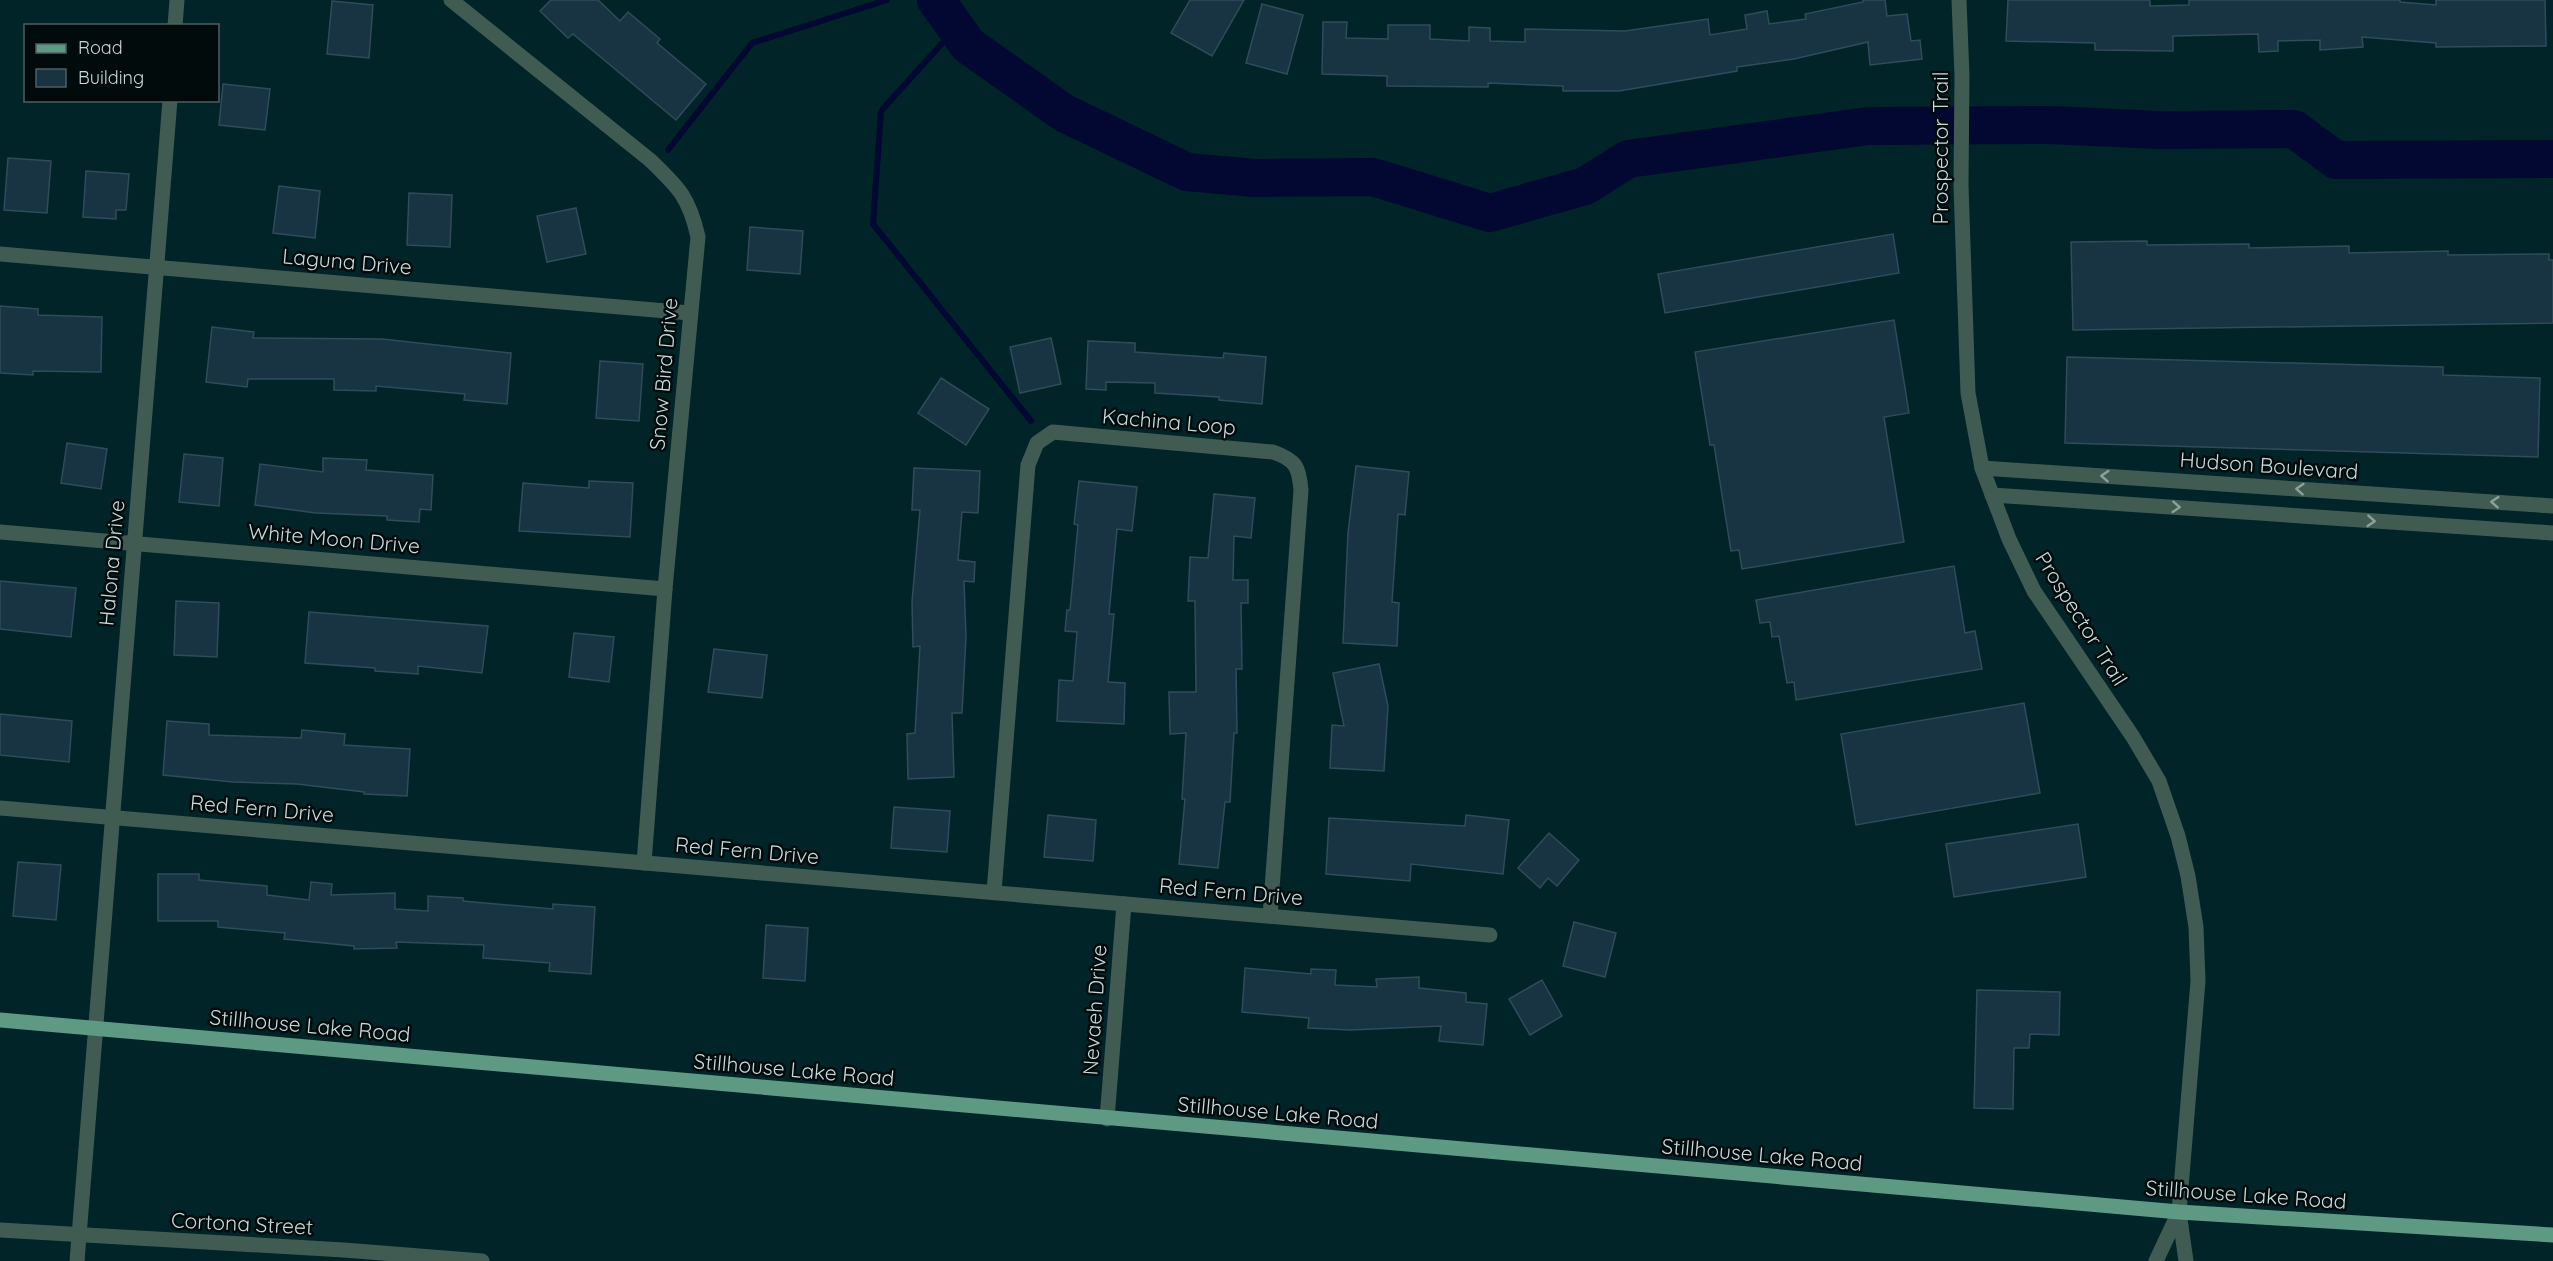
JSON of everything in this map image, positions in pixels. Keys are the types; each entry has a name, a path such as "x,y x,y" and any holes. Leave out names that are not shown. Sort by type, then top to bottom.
{"main road":[{"name":"Stillhouse Lake Road","path":"0,1020 2179,1212 2553,1235"}],"street":[{"path":"176,24 177,0"},
{"name":"Snow Bird Drive","path":"451,0 650,160 679,188 693,215 698,237 665,589 644,863"},
{"name":"Prospector Trail","path":"1959,0 1962,76 1961,185 1968,393 1982,468 2009,539 2034,591 2133,737 2158,781 2178,836 2188,876 2196,927 2198,981 2179,1212 2186,1261"},
{"name":"Halona Drive","path":"77,1261 170,102"},
{"name":"Laguna Drive","path":"0,254 690,313"},
{"name":"Kachina Loop","path":"993,892 1028,465 1037,443 1053,432 1273,452 1289,458 1299,472 1301,490 1270,916"},
{"name":"Hudson Boulevard","path":"1982,468 2553,506"},
{"path":"1992,495 2553,533"},
{"name":"White Moon Drive","path":"0,532 665,589"},
{"name":"Red Fern Drive","path":"0,808 1490,935"},
{"name":"Nevaeh Drive","path":"1107,1119 1124,904"},
{"name":"Prospector Trail","path":"2156,1261 2179,1212"},
{"name":"Cortona Street","path":"0,1230 344,1250 482,1261"}],"building":[{"path":"551,0 598,0 620,21 628,12 660,39 657,43 706,84 676,120 573,34 568,38 540,11"},
{"path":"1190,0 1244,0 1212,56 1171,33"},
{"path":"1863,0 1885,0 1887,16 1907,14 1911,41 1920,40 1922,59 1870,65 1868,42 1794,59 1737,67 1737,71 1619,91 1563,91 1563,86 1488,83 1488,87 1387,86 1387,76 1322,74 1323,22 1347,22 1346,38 1388,39 1388,25 1430,25 1430,39 1469,41 1469,27 1490,28 1490,41 1525,42 1525,29 1625,31 1708,19 1710,35 1747,29 1745,15 1767,11 1769,24 1806,19 1805,14 1863,2"},
{"path":"2008,0 2150,0 2150,6 2189,5 2189,0 2400,0 2400,2 2436,5 2436,0 2545,0 2546,46 2436,47 2436,43 2362,37 2363,47 2320,50 2320,40 2278,41 2278,51 2259,52 2258,34 2173,36 2173,51 2095,50 2095,43 2006,41"},
{"path":"332,1 373,5 369,58 327,54"},
{"path":"1262,4 1303,15 1287,74 1246,63"},
{"path":"223,84 270,89 265,130 219,125"},
{"path":"8,158 51,161 47,213 4,210"},
{"path":"86,171 129,174 126,210 116,210 116,219 83,217"},
{"path":"279,186 320,191 315,238 273,233"},
{"path":"409,193 452,195 450,247 407,245"},
{"path":"576,208 586,254 547,262 537,216"},
{"path":"750,227 803,231 800,274 747,270"},
{"path":"1893,234 1899,273 1665,313 1658,274"},
{"path":"2147,241 2147,245 2249,244 2249,248 2349,246 2349,253 2448,251 2448,255 2549,254 2549,260 2553,260 2553,323 2073,330 2071,242"},
{"path":"0,306 38,309 38,315 102,317 101,372 33,371 33,375 0,373"},
{"path":"1894,320 1909,413 1884,417 1904,542 1742,569 1739,550 1731,551 1714,445 1710,445 1695,352"},
{"path":"212,327 254,332 253,338 382,339 511,353 507,404 464,400 465,394 376,386 376,391 334,390 334,379 248,379 247,387 206,382"},
{"path":"1051,338 1061,384 1020,393 1010,347"},
{"path":"1088,341 1135,343 1135,352 1223,358 1224,353 1266,357 1262,404 1219,400 1219,397 1155,393 1155,383 1106,382 1106,390 1086,389"},
{"path":"2067,357 2443,367 2443,375 2540,378 2538,457 2065,443"},
{"path":"600,361 643,364 639,421 596,418"},
{"path":"941,378 989,409 966,445 918,413"},
{"path":"67,443 107,449 101,489 61,483"},
{"path":"184,454 223,458 219,506 179,502"},
{"path":"323,458 367,460 366,470 433,475 431,510 420,509 419,522 387,520 387,516 316,513 255,505 260,464 323,472"},
{"path":"1356,466 1409,472 1405,515 1398,514 1392,602 1399,603 1397,646 1343,643 1348,533"},
{"path":"914,468 980,471 978,513 962,512 958,560 975,562 974,582 964,581 966,637 962,713 952,713 954,777 908,779 907,734 915,733 920,646 913,647 912,602 920,510 912,510"},
{"path":"589,481 633,483 630,537 519,531 523,483 589,488"},
{"path":"1079,481 1137,487 1132,531 1117,529 1109,614 1114,614 1108,682 1125,683 1124,724 1057,721 1059,680 1073,681 1077,632 1065,631 1067,610 1070,610 1078,525 1074,524"},
{"path":"1214,494 1255,498 1251,538 1234,536 1233,580 1248,580 1248,603 1241,603 1242,669 1236,669 1237,733 1234,733 1230,802 1225,802 1218,868 1179,864 1185,799 1182,799 1186,733 1170,734 1169,692 1196,692 1195,601 1188,601 1190,557 1208,558"},
{"path":"1954,566 1965,633 1975,631 1982,669 1796,700 1794,682 1787,683 1779,636 1772,637 1770,622 1760,623 1756,600"},
{"path":"0,581 76,588 71,637 0,629"},
{"path":"176,601 219,603 217,657 174,655"},
{"path":"309,612 488,626 482,673 418,666 418,674 375,671 375,668 305,663"},
{"path":"574,633 614,637 609,682 569,677"},
{"path":"714,649 767,655 762,698 708,692"},
{"path":"1379,664 1388,706 1384,771 1330,768 1332,725 1344,726 1333,673"},
{"path":"2024,703 2040,793 1856,825 1841,734"},
{"path":"0,714 72,721 69,762 0,755"},
{"path":"167,721 209,724 209,735 301,738 302,730 345,734 344,745 410,749 407,796 364,794 364,792 297,784 233,782 163,775"},
{"path":"894,807 950,811 947,852 891,848"},
{"path":"1048,815 1096,820 1093,861 1044,857"},
{"path":"1466,815 1509,820 1503,874 1411,864 1410,881 1326,874 1329,818 1465,826"},
{"path":"2078,824 2086,877 1954,897 1946,844"},
{"path":"1549,833 1579,860 1557,886 1548,878 1540,888 1518,868"},
{"path":"18,862 61,865 56,920 13,916"},
{"path":"158,874 199,874 199,880 267,886 267,895 309,900 311,882 332,884 331,895 395,893 395,909 428,911 428,896 553,909 553,904 595,907 591,974 549,971 550,963 483,958 484,945 396,942 397,948 354,949 354,946 284,939 285,933 218,927 218,921 158,921"},
{"path":"1574,922 1616,933 1605,977 1563,966"},
{"path":"766,925 808,928 805,981 763,978"},
{"path":"1245,968 1311,974 1311,969 1336,970 1335,985 1377,987 1376,979 1419,977 1419,988 1466,993 1466,1002 1487,1004 1483,1045 1439,1041 1441,1026 1351,1030 1308,1028 1309,1018 1242,1012"},
{"path":"1542,980 1562,1016 1530,1035 1509,999"},
{"path":"1977,990 2060,992 2059,1035 2030,1034 2029,1048 2014,1048 2013,1109 1974,1108"}],"waterway":[{"path":"668,150 752,43 887,0"},
{"path":"936,0 968,45 1064,113 1187,172 1255,178 1373,177 1490,213 1585,186 1628,159 1868,126 2049,125 2160,130 2294,129 2336,160 2553,159"},
{"path":"956,28 881,111 873,224 1031,421"}]}
